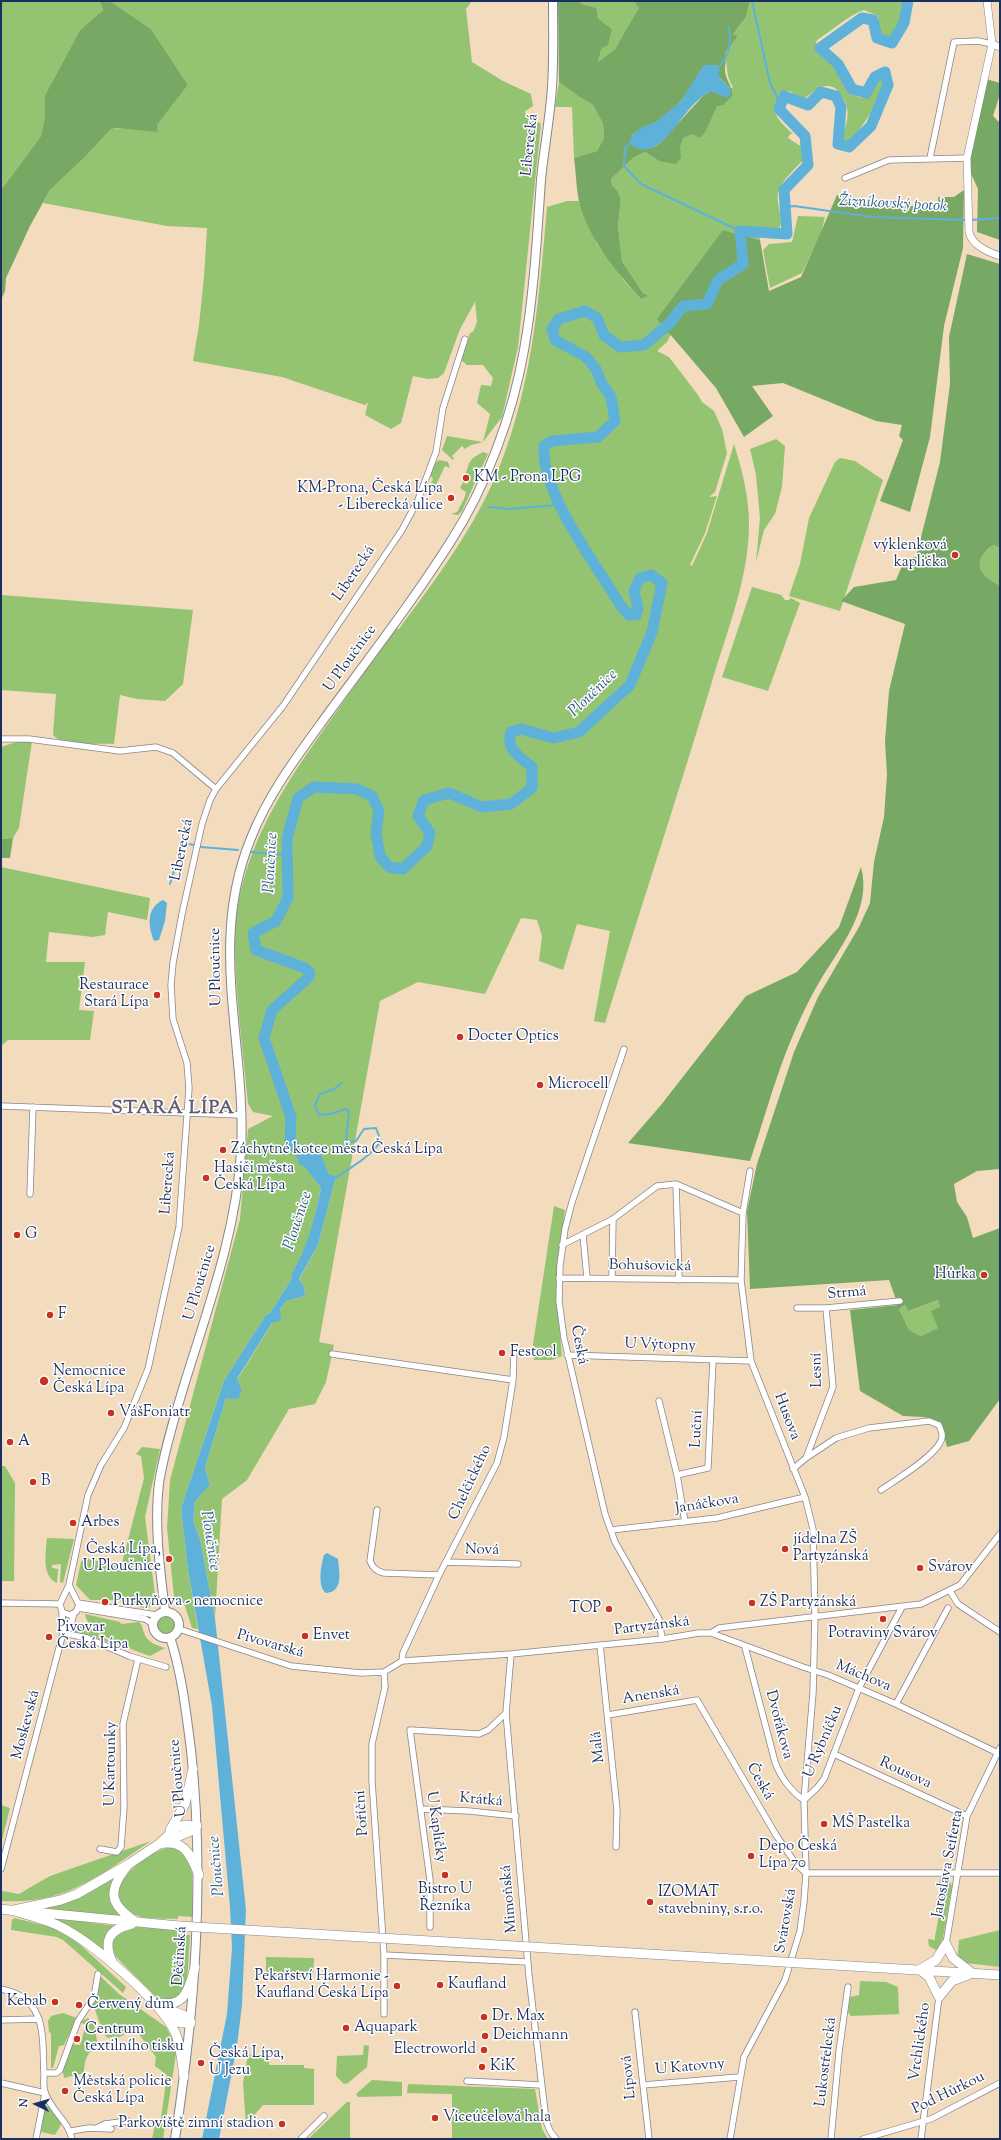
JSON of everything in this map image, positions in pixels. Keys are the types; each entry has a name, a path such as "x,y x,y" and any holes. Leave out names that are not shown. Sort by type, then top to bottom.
{"main road":[{"name":"Liberecká","path":"515,388 524,350 532,292 542,175 552,87 553,1"},
{"name":"U Ploučnice","path":"165,1611 158,1539 159,1486 176,1413 221,1267 232,1223 241,1148 241,1115 231,996 229,937 238,878 250,840 278,784 427,578 462,524 489,465 515,388"},
{"path":"165,1611 177,1617 179,1620 179,1629 170,1637 158,1635 153,1624 157,1615 165,1611"},
{"name":"U Ploučnice","path":"170,1637 182,1686 193,1769 199,1875 198,1918"},
{"path":"164,1841 185,1804 193,1769"},
{"path":"11,1910 43,1905 77,1894 116,1870 129,1864 164,1841 180,1826 197,1826"},
{"path":"164,1841 184,1848 193,1860 199,1875"},
{"path":"129,1864 116,1882 113,1896 119,1910 138,1923"},
{"path":"1,1909 179,1926 1000,1975"},
{"path":"11,1910 62,1927 77,1936 113,1965 152,2001 167,2018 178,2042 184,2077"},
{"name":"Děčínská","path":"175,2139 191,2023 198,1918"},
{"path":"113,1965 107,1949 110,1935 120,1928 138,1923"},
{"path":"920,1970 936,1960 946,1944"},
{"path":"946,1944 953,1958 973,1973"},
{"path":"152,2001 169,2005 179,2001 186,1993 195,1967"},
{"path":"920,1970 929,1977 939,1997 952,1981 973,1973"},
{"path":"152,2001 185,2016 191,2023"},
{"path":"167,2018 181,2023 191,2023"}],"street":[{"path":"987,1 992,44 967,158 970,238 980,248 1000,256"},
{"path":"930,158 954,42 978,41 1000,47"},
{"path":"845,178 889,160 967,158"},
{"name":"Liberecká","path":"69,1585 88,1495 101,1465 124,1428 148,1369 170,1277 180,1220 188,1112 188,1063 173,1019 171,985 172,963 202,824 210,800 216,789 283,706 402,530 418,500 436,452 443,408 465,339"},
{"path":"1,739 28,740 120,751 156,748 173,753 216,789"},
{"name":"Česká","path":"624,1049 572,1202 562,1245 559,1278 561,1318 567,1355 605,1514 615,1542 659,1619 662,1639"},
{"path":"1,1106 241,1115"},
{"path":"30,1194 33,1107"},
{"name":"Husova","path":"750,1171 743,1213 741,1280 751,1361 805,1497 813,1529 815,1615 813,1670"},
{"path":"562,1245 612,1219 657,1186 676,1184 743,1213"},
{"path":"676,1184 679,1280"},
{"path":"612,1219 612,1278"},
{"path":"583,1235 587,1278"},
{"name":"Bohušovická","path":"559,1278 741,1280"},
{"name":"Strmá","path":"797,1308 826,1308 900,1301"},
{"name":"Lesní","path":"793,1469 806,1458 833,1387 826,1308"},
{"name":"Chelčického","path":"402,1661 403,1653 439,1576 497,1463 504,1437 513,1380 514,1348"},
{"path":"332,1354 513,1380"},
{"name":"U Výtopny","path":"567,1355 751,1361"},
{"name":"Luční","path":"677,1475 708,1468 713,1360"},
{"path":"659,1401 677,1475 685,1522"},
{"path":"806,1458 836,1438 869,1428 929,1420 939,1424 942,1436 939,1445 932,1453 881,1490"},
{"name":"Janáčkova","path":"611,1530 717,1518 805,1497"},
{"path":"377,1510 370,1561 372,1567 377,1571 384,1573 439,1576"},
{"name":"Partyzánská","path":"402,1661 512,1654 662,1639 699,1633 711,1633 719,1628 815,1615 921,1604 960,1585 971,1573 1000,1534"},
{"name":"Nová","path":"446,1562 518,1564"},
{"path":"63,1633 60,1604 69,1585"},
{"path":"63,1633 70,1628 74,1613 78,1606 69,1585"},
{"path":"950,1591 958,1604 1000,1632"},
{"path":"64,1597 69,1595 75,1597"},
{"path":"1,1603 60,1604"},
{"path":"78,1606 157,1615"},
{"path":"78,1606 145,1619 153,1624"},
{"name":"U Rybníčku","path":"804,1800 824,1779 859,1688 902,1607"},
{"path":"896,1704 948,1608"},
{"path":"62,1612 70,1614 74,1613"},
{"name":"Pivovarská","path":"179,1629 291,1666 361,1673 384,1672 402,1661"},
{"path":"63,1633 87,1638 138,1659 166,1667"},
{"name":"Moskevská","path":"1,1869 63,1633"},
{"name":"Máchova","path":"711,1633 745,1647 813,1670 859,1688 999,1751"},
{"name":"Malá","path":"600,1645 617,1810 616,1847"},
{"name":"Dvořákova","path":"745,1647 778,1771 797,1796 804,1800"},
{"name":"Mimoňská","path":"512,1654 506,1713 528,1962 541,2085 547,2126 556,2139"},
{"name":"U Kartounky","path":"100,1849 117,1852 121,1847 124,1807 123,1724 138,1659"},
{"name":"Svárovská","path":"730,2139 739,2077 744,2057 775,2002 793,1958 804,1902 806,1873 804,1800 814,1693 813,1670"},
{"name":"Poříční","path":"384,1672 385,1687 372,1744 372,1781 384,1954 384,2014"},
{"name":"Česká","path":"697,1700 776,1835 796,1864 806,1873"},
{"name":"Anenská","path":"608,1715 697,1700"},
{"name":"U Kapličky","path":"430,1927 430,1880 410,1730 479,1734 488,1730 506,1713"},
{"name":"Jaroslava Seiferta","path":"946,1944 967,1816 999,1751"},
{"name":"Rousova","path":"834,1754 967,1816"},
{"name":"Krátká","path":"421,1809 469,1811 516,1816"},
{"path":"806,1873 1000,1873"},
{"path":"384,1954 528,1962"},
{"path":"44,2073 56,2073 60,2070 78,2021 94,1997 98,1974"},
{"name":"Lukostřelecká","path":"831,2139 839,2052 848,1987"},
{"path":"1,1989 10,1991 26,2000 39,2019 43,2031 45,2093 36,2139"},
{"name":"Vrchlického","path":"920,2139 939,1997"},
{"name":"Lípová","path":"635,2012 649,2139"},
{"path":"1,2020 39,2019"},
{"name":"U Katovny","path":"643,2085 739,2077"},
{"path":"467,2081 541,2085"},
{"path":"1,2083 45,2093 71,2131 72,2139"},
{"name":"Pod Hůrkou","path":"862,2139 922,2122 1000,2083"},
{"path":"301,2139 324,2116"},
{"path":"97,2128 105,2124 128,2121"},
{"path":"71,2131 97,2128 111,2129"}],"green space":[{"path":"1,1 100,1 103,10 80,30 45,95 45,116 41,136 1,190"},
{"path":"100,1 110,1 151,29 188,85 157,125 158,132 118,128 111,129 83,159 50,190 30,226 6,278 5,291 1,300 1,190 41,136 45,116 45,95 80,30 103,10"},
{"path":"110,1 472,1 466,9 472,62 503,81 531,94 533,106 524,112 541,124 518,347 502,417 483,442 490,414 477,403 481,385 491,386 493,378 483,365 467,365 461,360 470,333 473,332 477,322 475,302 460,329 444,373 438,378 428,379 413,376 401,423 391,429 365,415 368,402 365,405 282,377 193,361 199,325 207,228 167,226 43,203 50,190 83,159 111,129 157,125 188,85 151,29"},
{"path":"558,1 580,1 581,4 596,8 598,18 612,29 608,45 601,49 598,62 615,49 639,8 634,1 750,1 746,17 733,34 738,36 725,53 725,74 732,92 732,96 723,105 717,106 705,132 700,138 692,134 683,138 680,147 681,158 676,164 659,161 645,152 633,158 611,179 612,185 617,190 621,199 618,226 622,261 643,293 649,296 641,299 622,278 604,254 583,215 578,196 574,158 597,151 604,138 603,124 593,105 559,82","holes":["716,65 719,70 719,77 730,88 710,91 703,96 660,143 654,147 631,136 663,118 670,112 682,100 700,71"]},
{"path":"580,1 634,1 640,8 615,49 598,62 600,49 612,29 581,4"},
{"path":"750,1 905,1 905,12 888,41 885,41 880,33 878,16 864,10 846,19 817,40 817,50 841,73 849,91 855,96 861,98 869,94 880,77 884,79 880,100 852,140 842,143 840,141 848,115 846,103 835,88 831,86 821,87 803,100 790,91 779,93 776,107 777,116 793,134 790,134 788,138 802,147 805,158 787,177 779,190 778,199 781,225 779,230 762,232 759,230 760,240 723,230 667,342 657,351 669,357 702,402 714,411 722,429 727,453 715,492 709,497 717,496 705,533 690,565 692,566 707,533 734,444 748,503 748,545 736,606 605,1023 594,1021 610,931 577,924 563,970 539,961 542,936 537,920 521,918 485,994 418,982 380,1001 319,1342 334,1345 326,1382 315,1404 289,1409 247,1480 222,1499 215,1617 200,1539 193,1521 195,1501 210,1485 205,1468 226,1398 242,1390 237,1380 286,1301 305,1296 304,1287 299,1280 318,1245 336,1176 329,1174 318,1150 305,1151 297,1163 305,1166 321,1188 306,1244 291,1275 292,1278 270,1313 265,1316 224,1381 181,1508 188,1570 198,1629 192,1628 184,1603 174,1597 167,1528 170,1480 240,1219 248,1129 273,1116 253,1112 248,1104 238,1002 235,961 237,910 243,881 252,853 264,826 293,774 396,628 399,629 441,571 467,531 490,490 510,436 520,404 527,372 533,339 541,274 547,207 567,201 579,201 597,244 625,282 641,299 649,296 643,293 622,261 618,226 621,199 617,190 612,185 611,179 633,158 645,152 659,161 672,132 733,87 730,83 725,53 738,36 733,34 746,17"},
{"path":"986,79 1000,83 1000,94 993,116 1000,123 1000,240 977,232 978,189 968,167"},
{"path":"559,82 593,105 603,124 604,138 597,151 574,158 572,107 555,107"},
{"path":"964,190 963,248 944,326 930,437 910,512 880,501 903,440 899,436 902,425 876,421 783,383 752,386 773,416 744,437 716,388 657,319 723,230 760,240 769,291 801,277 837,195 939,210 938,197 954,197"},
{"path":"798,216 825,217 821,233 802,273 770,288 763,250 769,244 792,242"},
{"path":"967,254 1000,264 1000,548 994,545 984,553 980,560 980,568 983,574 1000,586 1000,1169 977,1171 954,1184 957,1202 967,1217 973,1238 1000,1228 1000,1399 969,1441 947,1447 941,1422 924,1417 903,1416 860,1391 850,1310 898,1305 889,1280 750,1289 747,1211 757,1164 794,1052 818,997 859,927 870,903 874,862 884,817 887,775 885,741 889,691 905,624 841,601 854,587 896,580 905,559 916,557 940,462 950,384 949,337","holes":["938,1300 940,1307 931,1311 938,1328 921,1336 909,1330 899,1309 905,1305 909,1311"]},
{"path":"447,436 483,442 471,445 465,449 462,446 452,456 454,459 453,460 442,450"},
{"path":"776,439 785,446 782,487 775,514 764,530 756,562 760,518 756,475 750,449"},
{"path":"483,452 488,454 462,511 458,515 451,514 457,512 464,499 466,492 460,488 463,482 467,484 470,479 465,476 470,461"},
{"path":"840,458 855,461 883,480 840,611 789,596 800,564 809,518 835,462"},
{"path":"439,460 448,462 450,468 445,466 436,485 431,483 433,479 430,475 435,463"},
{"path":"994,545 1000,548 1000,586 982,573 979,565 984,553"},
{"path":"752,587 781,595 785,600 789,600 791,598 800,603 768,691 722,677"},
{"path":"1,595 193,610 183,684 165,701 137,699 120,695 114,744 82,744 58,739 53,735 56,694 1,690"},
{"path":"32,741 19,828 13,838 1,839 1,747 16,742"},
{"path":"13,838 10,858 1,858 1,839"},
{"path":"1,867 150,898 147,920 108,912 105,935 93,937 49,932 46,962 85,962 79,1010 94,1011 90,1040 8,1040 1,1046"},
{"path":"861,867 863,883 862,899 858,914 851,930 813,994 788,1046 750,1161 628,1143 661,1105 746,996 797,972 839,927"},
{"path":"554,1206 565,1210 557,1269 556,1293 562,1356 552,1360 534,1360 532,1351"},
{"path":"938,1300 940,1307 938,1328 921,1336 909,1330 899,1309 905,1305 910,1311"},
{"path":"142,1447 160,1449 145,1517 156,1602 147,1609 116,1600 90,1600 76,1585 81,1562 85,1558 121,1567 144,1478 141,1456 136,1454"},
{"path":"1,1466 5,1466 15,1483 14,1581 1,1581"},
{"path":"47,1538 74,1539 63,1583 60,1582 61,1564 52,1565 52,1568 58,1569 57,1583 52,1580 49,1575 46,1563"},
{"path":"85,1614 120,1622 121,1624 139,1622 148,1639 158,1646 165,1648 150,1656 123,1646 93,1628 87,1621"},
{"path":"166,1616 172,1619 175,1625 172,1631 166,1634 160,1631 157,1625 160,1619"},
{"path":"75,1623 87,1625 113,1644 87,1634 72,1632"},
{"path":"1,1805 10,1808 1,1844"},
{"path":"151,1841 98,1876 64,1893 24,1901 1,1901 2,1891 19,1894 50,1876"},
{"path":"172,1847 179,1848 189,1861 192,1872 192,1917 178,1916 178,1919 147,1918 138,1916 124,1908 119,1898 120,1887 126,1876 136,1865 148,1857 160,1850"},
{"path":"120,1871 113,1882 110,1894 116,1911 121,1916 30,1909"},
{"path":"940,1878 948,1878 952,1886 943,1938 939,1952 929,1946 928,1939 935,1940 944,1886 939,1885"},
{"path":"40,1916 117,1926 110,1930 103,1942 106,1956"},
{"path":"14,1918 52,1927 74,1939 126,1987 123,1993 63,1940 57,1937 11,1930 12,1920"},
{"path":"137,1927 177,1929 177,1934 190,1935 187,1985 179,1998 165,2001 156,1997 116,1957 113,1951 113,1937 123,1930"},
{"path":"1000,1930 1000,1967 957,1962 959,1940"},
{"path":"266,1957 314,1958 313,1977 266,1976"},
{"path":"98,1974 119,1994 166,2027 173,2040 176,2054 163,2139 152,2139 155,2125 160,2125 167,2075 155,2066 156,2057 135,2029 116,2039 115,2036 108,2038 103,2033 92,2001"},
{"path":"860,1981 886,1982 898,1987 899,2014 851,2016 848,2012 850,1997 859,1995"},
{"path":"63,2013 77,2018 64,2045 59,2046 53,2068 51,2068 51,2033 49,2032 48,2021 51,2016"},
{"path":"88,2018 94,2024 98,2047 91,2051 87,2057 84,2073 64,2078 62,2067 71,2044 80,2045 86,2025 80,2022"},
{"path":"364,2045 369,2046 367,2067 348,2083 344,2084 336,2076 337,2056 363,2055"},
{"path":"269,2054 269,2065 304,2065 304,2068 314,2069 314,2105 263,2105 246,2125 243,2083 248,2055"},
{"path":"372,2080 402,2082 402,2096 358,2097 356,2094"},
{"path":"408,2084 535,2089 542,2129 548,2139 452,2139 452,2094 407,2093"},
{"path":"347,2102 350,2102 350,2139 308,2139"},
{"path":"47,2106 52,2108 62,2123 55,2135 41,2132 45,2107"}],"water":[{"path":"704,65 716,65 719,70 719,77 730,88 730,95 728,98 710,91 689,109 669,134 655,147 638,149 630,143 631,136 642,127 656,122 681,101"},
{"path":"163,900 167,903 165,921 159,940 154,941 150,929 151,913 157,903"},
{"path":"319,1150 329,1174 336,1176 318,1245 299,1279 304,1287 305,1296 286,1301 280,1310 281,1320 272,1323 237,1379 242,1390 238,1399 226,1398 205,1468 210,1485 195,1501 193,1521 200,1539 215,1618 246,1910 242,2005 237,2046 219,2139 202,2139 227,2014 232,1948 230,1907 212,1706 188,1570 181,1508 224,1381 265,1316 270,1313 292,1278 291,1275 306,1244 321,1188 305,1167 297,1163 305,1151"},
{"path":"327,1553 338,1559 339,1580 336,1589 332,1592 326,1593 321,1586 320,1576 324,1555"}],"waterway":[{"path":"752,1 770,83 781,105"},
{"name":"Ploučnice","path":"314,1164 302,1155 290,1141 291,1117 264,1038 272,1010 308,978 310,973 305,968 256,950 253,933 276,921 288,898 287,839 298,798 314,787 357,789 372,796 379,811 376,833 380,856 389,867 403,869 427,846 430,833 418,816 424,800 449,793 482,807 511,804 532,788 532,767 518,756 512,748 510,743 511,732 521,729 554,738 579,732 630,685 652,632 662,583 651,575 640,578 634,591 638,609 636,615 629,615 621,606 585,550 560,507 545,465 544,446 552,441 598,437 615,421 611,397 601,382 596,369 586,357 555,340 552,329 559,319 585,311 597,318 604,335 620,347 644,345 670,323 683,306 707,304 718,280 743,264 740,231 787,234 784,190 808,165 805,136 779,109 784,96 808,105 821,92 836,96 841,107 838,144 849,147 871,126 888,85 885,72 875,77 866,93 852,89 838,64 820,48 862,18 873,20 877,38 892,43 904,23 908,1"},
{"path":"717,69 729,50 729,27"},
{"path":"631,142 625,149 624,166 641,184 740,231"},
{"name":"Žizníkovský potok","path":"786,207 794,206 872,217 967,220"},
{"name":"Žizníkovský potok","path":"971,220 1000,218"},
{"path":"489,507 508,509 558,505"},
{"path":"170,884 183,843 194,845"},
{"path":"201,847 238,850"},
{"path":"251,852 287,855"},
{"path":"334,1179 366,1157 381,1141 376,1128 364,1129 356,1141 351,1142 346,1140 349,1112 346,1109 330,1114 319,1115 315,1105 320,1094 334,1089 342,1083"}],"place":[{"name":"KM - Prona LPG","path":"466,478"},
{"name":"KM-Prona, Česká Lípa - Liberecká ulice","path":"451,498"},
{"name":"výklenková kaplička","path":"955,555"},
{"name":"Restaurace Stará Lípa","path":"157,995"},
{"name":"Docter Optics","path":"460,1037"},
{"name":"Microcell","path":"540,1085"},
{"name":"Záchytné kotce města Česká Lípa","path":"223,1150"},
{"name":"Hasiči města Česká Lípa","path":"206,1178"},
{"name":"G","path":"17,1235"},
{"name":"Hůrka","path":"984,1275"},
{"name":"F","path":"50,1315"},
{"name":"Festool","path":"502,1353"},
{"name":"Nemocnice Česká Lípa","path":"44,1381"},
{"name":"VášFoniatr","path":"111,1413"},
{"name":"A","path":"10,1442"},
{"name":"B","path":"33,1482"},
{"name":"Arbes","path":"73,1523"},
{"name":"jídelna ZŠ Partyzánská","path":"785,1549"},
{"name":"Česká Lípa, U Ploučnice","path":"169,1559"},
{"name":"Svárov","path":"920,1568"},
{"name":"Purkyňova - nemocnice","path":"105,1602"},
{"name":"ZŠ Partyzánská","path":"752,1603"},
{"name":"TOP","path":"609,1609"},
{"name":"Potraviny Svárov","path":"883,1619"},
{"name":"Envet","path":"305,1636"},
{"name":"Pivovar Česká Lípa","path":"49,1637"},
{"name":"MŠ Pastelka","path":"824,1824"},
{"name":"Depo Česká Lípa 70","path":"751,1856"},
{"name":"Bistro U Řezníka","path":"445,1875"},
{"name":"IZOMAT stavebniny, s.r.o.","path":"650,1902"},
{"name":"Kaufland","path":"440,1985"},
{"name":"Pekařství Harmonie - Kaufland Česká Lípa","path":"397,1986"},
{"name":"Kebab","path":"55,2002"},
{"name":"Červený dům","path":"79,2005"},
{"name":"Dr. Max","path":"484,2017"},
{"name":"Aquapark","path":"346,2028"},
{"name":"Deichmann","path":"485,2036"},
{"name":"Centrum textilního tisku","path":"77,2039"},
{"name":"Electroworld","path":"484,2050"},
{"name":"Česká Lípa, U Jezu","path":"201,2063"},
{"name":"KiK","path":"482,2067"},
{"name":"Městská policie Česká Lípa","path":"65,2091"},
{"name":"Víceúčelová hala","path":"435,2118"},
{"name":"Parkoviště zimní stadion","path":"282,2124"}],"district":[{"name":"STARÁ LÍPA","path":"173,1110"}]}
